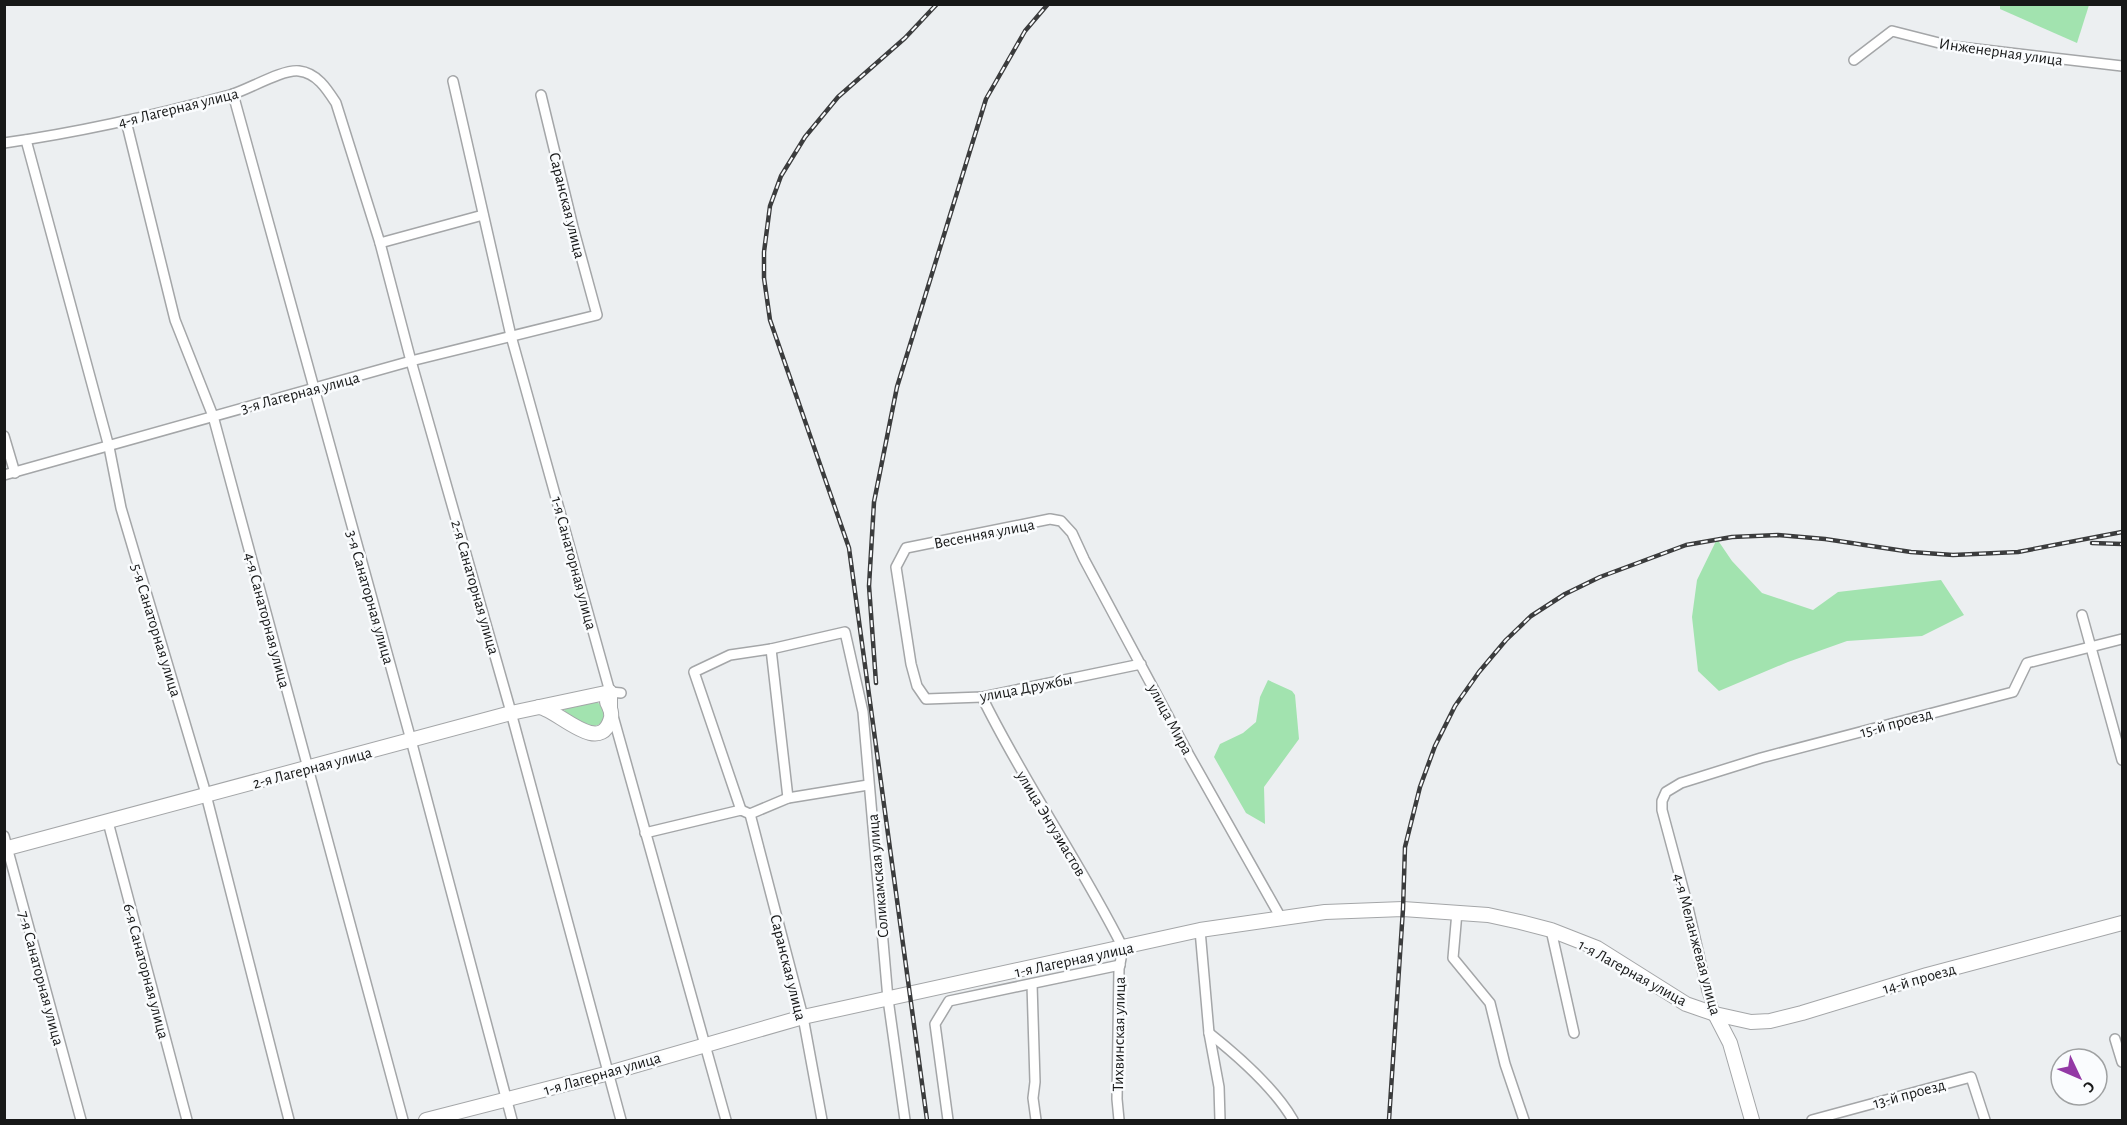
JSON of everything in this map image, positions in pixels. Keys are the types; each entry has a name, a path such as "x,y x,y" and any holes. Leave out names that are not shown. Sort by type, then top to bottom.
{"main road":[{"name":"2-я Лагерная улица","path":"5,845 108,822 511,713 590,695 616,692"},
{"name":"1-я Санаторная улица","path":"610,708 616,692"},
{"path":"539,708 551,710 567,723 591,733 607,726 610,721 610,708 603,698 590,695"},
{"name":"1-я Лагерная улица","path":"426,1120 609,1073 803,1017 1200,930 1325,912 1403,909 1457,912 1488,915 1551,930 1597,948 1686,1004 1715,1014"},
{"name":"14-й проезд","path":"1715,1014 1751,1023 1770,1021 1927,975 2122,923"},
{"name":"4-я Меланжевая улица","path":"1715,1014 1730,1043 1752,1120"}],"street":[{"name":"Инженерная улица","path":"1854,60 1892,31 1951,46 2122,66"},
{"name":"4-я Лагерная улица","path":"4,143 126,121 233,94 289,72 299,71 312,75 336,103"},
{"name":"1-я Санаторная улица","path":"453,81 511,336 616,692"},
{"name":"3-я Санаторная улица","path":"233,94 411,740 512,1120"},
{"name":"Саранская улица","path":"541,95 597,315"},
{"name":"2-я Санаторная улица","path":"336,103 380,243 621,1120"},
{"name":"4-я Санаторная улица","path":"126,121 175,320 213,416 403,1120"},
{"name":"5-я Санаторная улица","path":"26,140 109,447 121,508 207,795 289,1120"},
{"path":"380,243 483,216"},
{"name":"3-я Лагерная улица","path":"4,475 411,362 597,315"},
{"path":"4,436 15,472"},
{"name":"Весенняя улица","path":"916,686 896,567 906,548 1050,519 1061,521"},
{"name":"улица Мира","path":"1061,521 1072,532 1281,918"},
{"path":"2082,615 2122,760"},
{"name":"Соликамская улица","path":"771,649 845,632 863,712 888,999 905,1120"},
{"name":"15-й проезд","path":"1662,801 1666,792 1681,783 1741,764 2013,692 2027,663 2122,639"},
{"path":"771,649 788,798"},
{"name":"Саранская улица","path":"771,649 730,655 694,672 745,812 803,1017 822,1120"},
{"name":"улица Дружбы","path":"916,686 926,699 982,697 1141,663"},
{"name":"улица Энтузиастов","path":"982,697 1007,747 1123,948"},
{"name":"1-я Санаторная улица","path":"610,708 726,1120"},
{"path":"645,833 745,812 788,798 868,786"},
{"name":"4-я Меланжевая улица","path":"1662,801 1662,810 1715,1014"},
{"name":"6-я Санаторная улица","path":"108,822 186,1120"},
{"name":"7-я Санаторная улица","path":"5,845 81,1120"},
{"path":"1457,912 1453,957 1490,1003 1505,1064 1524,1120"},
{"path":"1200,930 1209,1033 1219,1087 1220,1120"},
{"path":"1551,930 1574,1033"},
{"name":"Тихвинская улица","path":"1119,1120 1117,1099 1120,965 1123,948"},
{"path":"948,1120 935,1024 949,1001 1120,965"},
{"path":"1032,984 1035,1120"},
{"path":"1209,1033 1270,1090 1293,1120"},
{"path":"2115,1040 2122,1062"},
{"name":"13-й проезд","path":"1812,1120 1971,1077 1985,1120"}],"green space":[{"path":"2000,4 2089,5 2077,43 2000,9"},
{"path":"1717,539 1732,561 1762,593 1813,610 1838,592 1941,580 1964,615 1922,636 1847,641 1788,662 1719,691 1698,671 1692,617 1697,580"},
{"path":"1268,680 1292,691 1295,695 1299,739 1264,787 1265,824 1246,813 1214,757 1220,744 1243,733 1256,722 1260,697"},
{"path":"596,701 602,708 604,716 598,725 584,724 564,710 566,706"}],"railway":[{"path":"927,1120 849,548 770,320 764,278 764,252 770,206 781,176 805,137 838,97 905,38 937,4"},
{"path":"876,683 869,586 874,502 897,387 986,99 1025,31 1048,4"},
{"path":"1389,1120 1405,847 1420,787 1435,746 1455,706 1506,640 1531,616 1565,594 1600,577 1686,545 1732,537 1778,535 1953,555 2018,552 2122,532"},
{"path":"2092,543 2122,544"}]}
